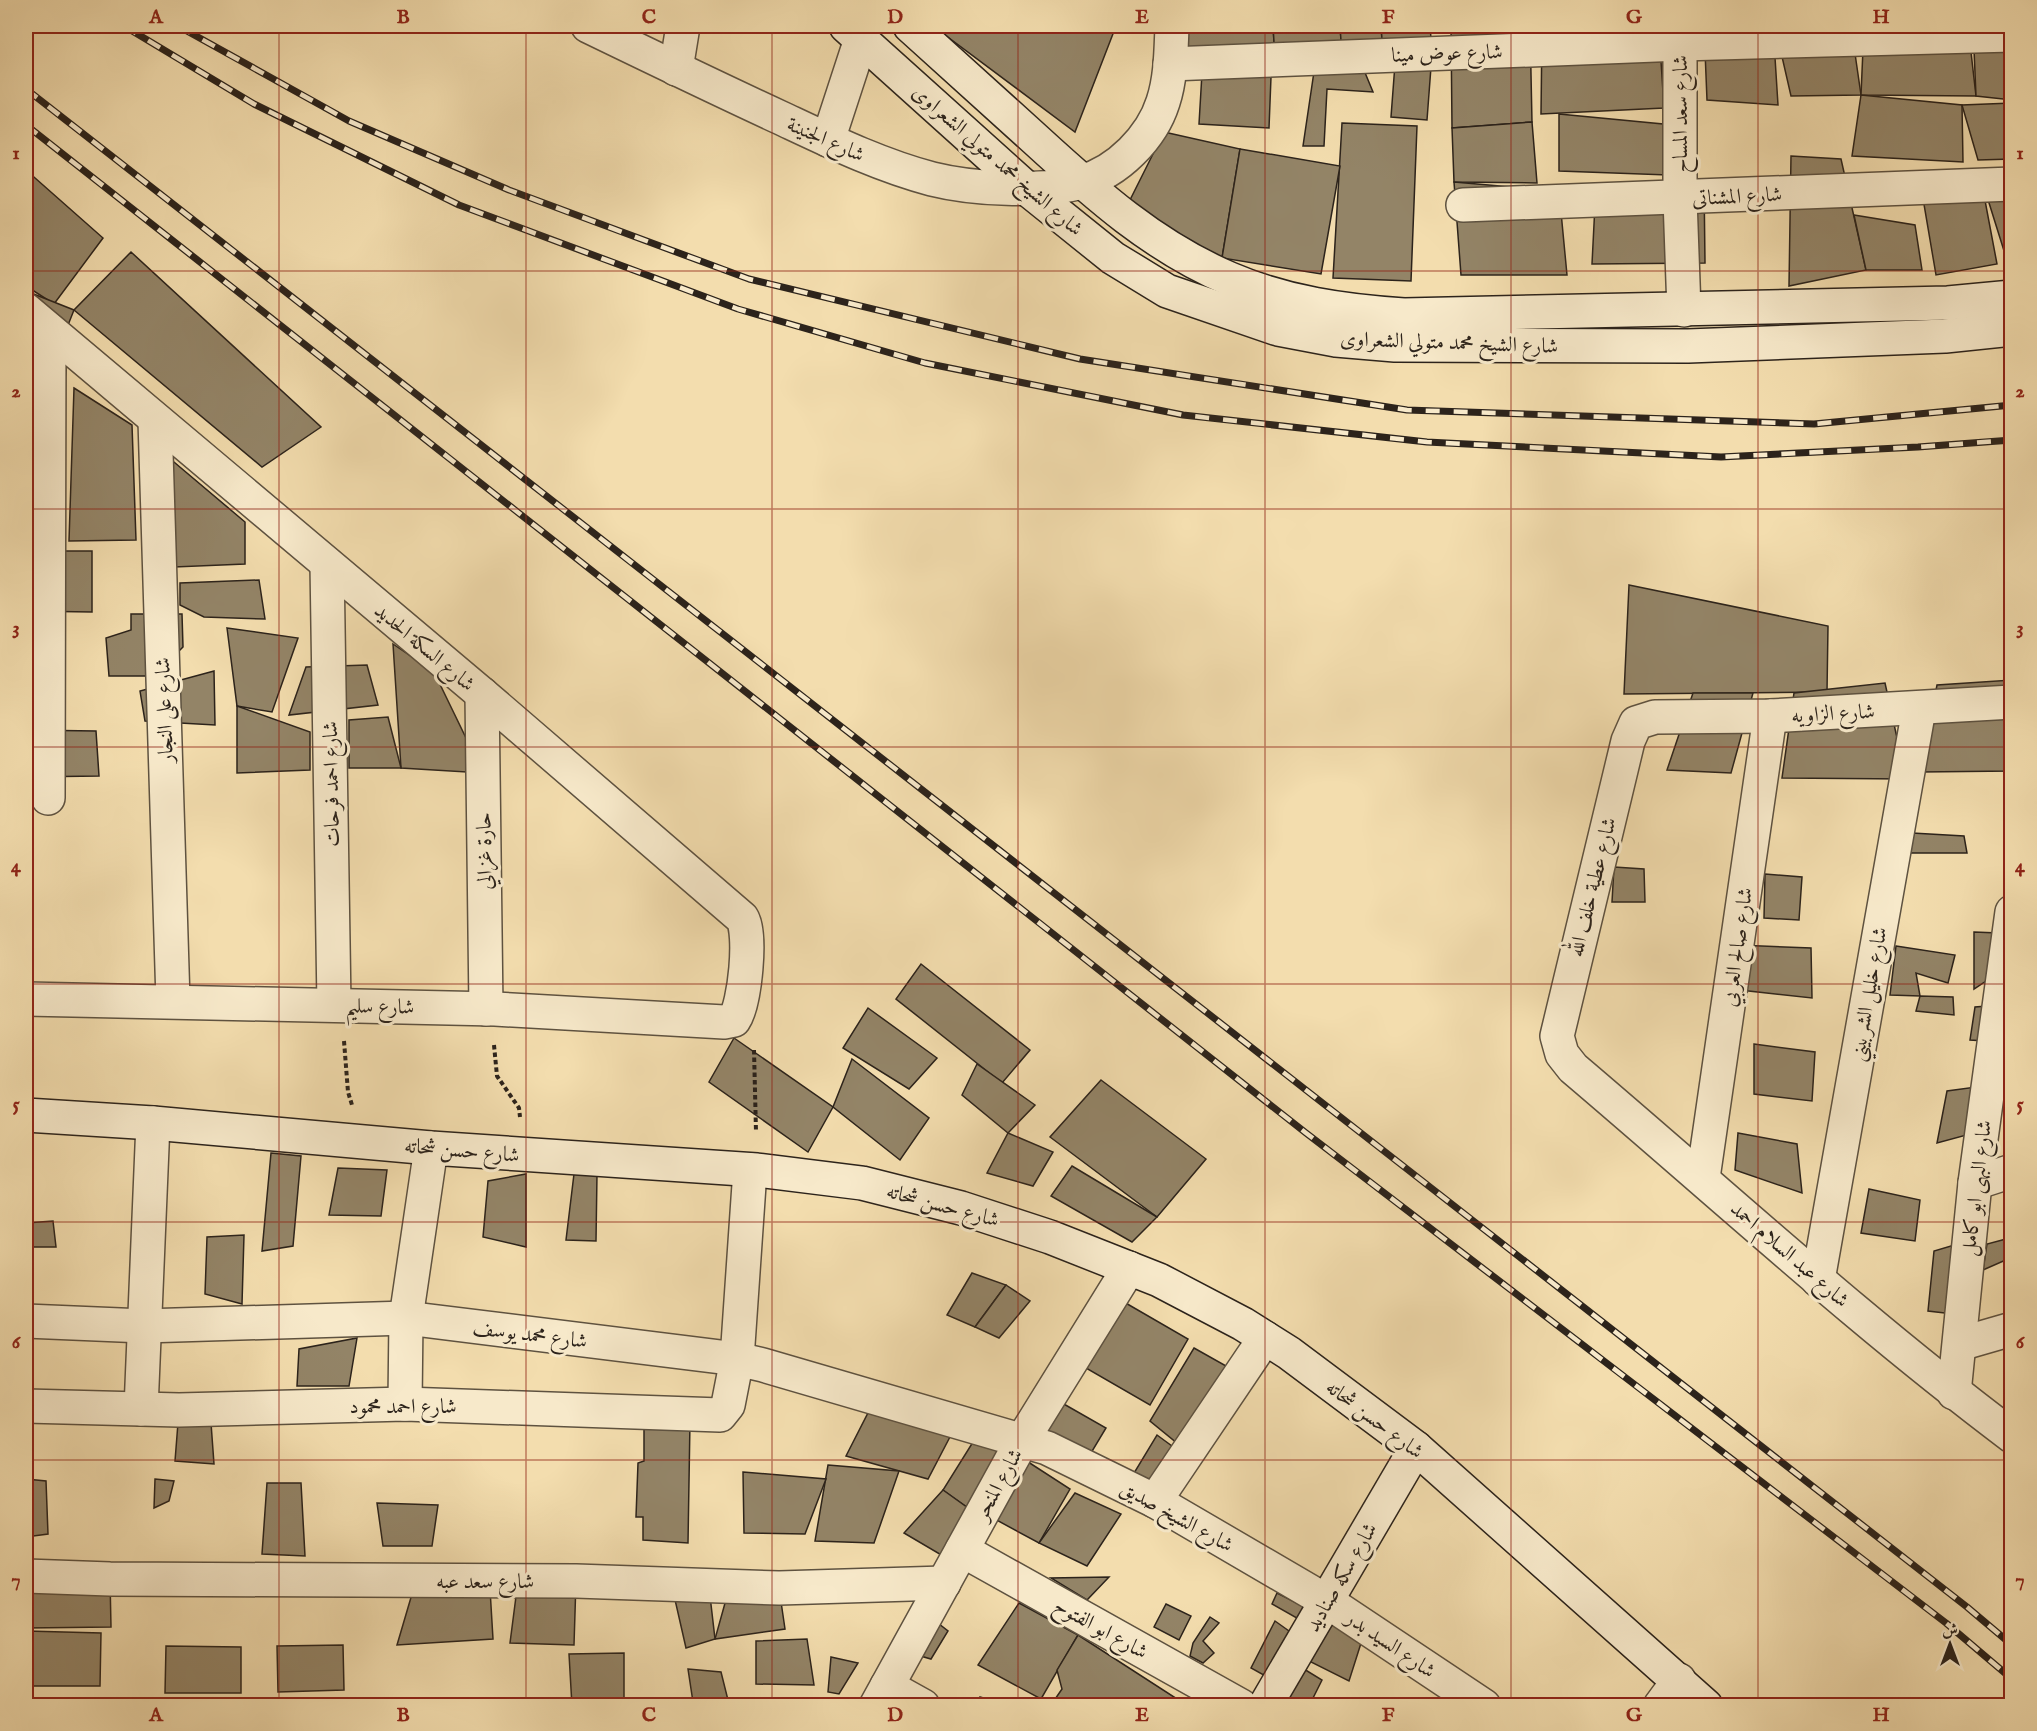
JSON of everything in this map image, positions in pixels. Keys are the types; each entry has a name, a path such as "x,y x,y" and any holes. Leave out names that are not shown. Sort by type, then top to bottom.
{"street":[{"path":"676,69 683,26"},
{"name":"شارع الشيخ محمد متولي الشعراوى","path":"910,26 1128,222 1178,254 1231,280 1287,298 1345,311 1404,315 1948,303 2012,297"},
{"name":"شارع الجنينة","path":"601,29 676,69 891,167 935,179 980,186 1026,188 1082,182 1117,165 1145,137 1163,102 1170,64 1172,26"},
{"path":"828,140 853,32"},
{"name":"شارع الشيخ محمد متولي الشعراوى","path":"853,32 1026,188 1113,258 1167,291 1278,329 1336,340 1395,345 1688,346 1945,336 2012,329"},
{"name":"شارع عوض مينا","path":"1170,64 1681,35 2012,35"},
{"name":"شارع سعد المساح","path":"1681,35 1680,199 1684,310"},
{"name":"شارع المشناتى","path":"1463,205 1680,199 2012,184"},
{"path":"37,320 48,798"},
{"name":"شارع السكة الحديد","path":"37,320 482,694 742,918 747,932 742,1003 734,1020"},
{"name":"شارع على النجار","path":"155,420 173,1000"},
{"name":"شارع احمد فرحات","path":"327,564 338,1005"},
{"name":"حارة غزالي","path":"482,694 491,1008"},
{"name":"شارع الزاويه","path":"1654,717 1770,716 2012,702"},
{"name":"شارع خليل الشربيني","path":"1818,1280 1918,709"},
{"name":"شارع صالح العربي","path":"1703,1178 1770,716"},
{"name":"شارع عطية خلف الله","path":"1573,1068 1562,1054 1557,1036 1560,1018 1630,731 1645,718 1654,717"},
{"name":"شارع البهى ابو كامل","path":"1954,1393 1975,1183 2005,1021 2012,912"},
{"name":"شارع سليم","path":"26,999 173,1000 491,1008 710,1023 734,1020"},
{"name":"شارع عبد السلام احمد","path":"1573,1068 1703,1178 1818,1280 1954,1393 2012,1436"},
{"name":"شارع حسن شحاته","path":"26,1115 153,1123 431,1148 753,1170 862,1183 961,1208 1050,1237 1129,1268 1222,1313 1264,1338 1416,1448 1669,1693 1706,1706"},
{"path":"141,1409 153,1123"},
{"path":"405,1404 406,1318 431,1148"},
{"path":"736,1359 753,1170"},
{"path":"1975,1183 2012,1171"},
{"name":"شارع المنحر","path":"882,1696 1023,1439 1129,1268"},
{"name":"شارع محمد يوسف","path":"26,1321 144,1326 406,1318 736,1359 1023,1439"},
{"path":"1960,1344 2012,1329"},
{"path":"1155,1501 1264,1338"},
{"name":"شارع احمد محمود","path":"26,1406 179,1410 405,1404 720,1415 729,1405 736,1359"},
{"name":"شارع الشيخ صديق","path":"1023,1439 1047,1448 1155,1501 1328,1602"},
{"name":"شارع سكه صناديد","path":"1265,1706 1328,1602 1416,1448"},
{"name":"شارع ابو الفتوح","path":"962,1550 1241,1706"},
{"name":"شارع سعد عبه","path":"26,1576 122,1579 576,1581 779,1588 944,1583"},
{"name":"شارع السيد بدر","path":"1328,1602 1484,1706"},
{"path":"882,1696 923,1706"}],"path":[{"path":"338,1005 348,1092 371,1143"},
{"path":"491,1008 494,1066 503,1089 519,1108 518,1154"},
{"path":"734,1020 753,1044 753,1170"}],"building":[{"path":"933,26 1116,26 1075,132"},
{"path":"1179,26 1273,26 1275,58 1179,53"},
{"path":"1273,26 1340,26 1342,55 1275,58"},
{"path":"1340,26 1381,26 1383,53 1342,55"},
{"path":"1381,26 1430,26 1432,51 1383,53"},
{"path":"1451,26 1530,26 1532,122 1452,128"},
{"path":"1704,26 1773,26 1778,105 1707,100"},
{"path":"1775,26 1851,26 1861,95 1791,96"},
{"path":"1864,26 1968,26 1976,96 1861,95"},
{"path":"1973,26 2012,26 2012,100 1976,96"},
{"path":"1542,30 1659,30 1664,108 1541,114"},
{"path":"1361,63 1373,92 1327,89 1324,146 1303,146 1315,65"},
{"path":"1395,64 1431,67 1427,120 1391,117"},
{"path":"1202,73 1271,77 1269,128 1199,124"},
{"path":"1861,95 1962,105 1963,162 1852,156"},
{"path":"2012,103 2012,159 1978,160 1962,105"},
{"path":"1559,114 1663,124 1668,175 1559,171"},
{"path":"1532,122 1537,183 1454,182 1452,128"},
{"path":"1342,123 1417,126 1411,281 1333,278"},
{"path":"1164,132 1240,149 1222,258 1125,210"},
{"path":"1240,149 1340,166 1321,274 1222,258"},
{"path":"1791,156 1841,159 1866,270 1789,286"},
{"path":"2012,168 2012,254 2005,254 1980,174"},
{"path":"26,170 103,238 54,304 26,286"},
{"path":"1980,174 1997,264 1936,275 1919,175"},
{"path":"1704,180 1705,263 1592,264 1596,185"},
{"path":"1454,182 1559,191 1567,275 1461,275"},
{"path":"1854,215 1915,225 1922,270 1866,270"},
{"path":"131,252 321,427 262,467 74,310"},
{"path":"26,291 74,310 49,373 26,361"},
{"path":"26,358 66,370 60,420 26,416"},
{"path":"74,388 132,425 136,540 69,541"},
{"path":"26,417 30,417 48,541 26,540"},
{"path":"168,457 245,522 245,564 174,567"},
{"path":"26,551 92,551 92,612 26,611"},
{"path":"259,580 265,619 204,617 180,605 180,583"},
{"path":"1629,585 1828,626 1827,692 1624,694"},
{"path":"131,614 182,614 183,647 154,676 109,676 106,638 131,630"},
{"path":"227,628 298,638 272,712 237,706"},
{"path":"393,644 434,672 483,773 401,768"},
{"path":"367,665 378,705 289,715 306,667"},
{"path":"214,671 215,725 145,721 140,691"},
{"path":"2012,680 2012,771 1920,772 1937,685"},
{"path":"1885,683 1906,779 1782,778 1794,693"},
{"path":"1693,693 1753,693 1731,773 1667,770"},
{"path":"237,706 310,732 310,770 237,773"},
{"path":"388,717 401,768 349,768 349,720"},
{"path":"26,730 96,731 99,776 26,777"},
{"path":"1912,833 1964,836 1967,853 1907,853"},
{"path":"1614,867 1644,869 1645,902 1612,902"},
{"path":"1765,874 1802,877 1799,920 1764,918"},
{"path":"1974,932 1998,933 1992,977 1974,989"},
{"path":"1737,945 1811,948 1812,998 1731,989"},
{"path":"1896,946 1955,955 1948,983 1916,973 1920,996 1890,995"},
{"path":"921,964 1030,1050 1002,1083 896,999"},
{"path":"1920,996 1953,997 1954,1015 1916,1011"},
{"path":"2000,1005 1985,1041 1970,1040 1975,1007"},
{"path":"868,1008 937,1058 909,1089 843,1048"},
{"path":"734,1038 833,1107 808,1152 709,1082"},
{"path":"1754,1044 1815,1052 1812,1101 1754,1094"},
{"path":"852,1059 929,1118 900,1160 833,1107"},
{"path":"977,1064 1035,1105 1008,1133 962,1095"},
{"path":"1101,1080 1206,1159 1157,1217 1050,1137"},
{"path":"1976,1087 1974,1133 1937,1143 1947,1091"},
{"path":"1008,1133 1053,1152 1033,1186 987,1173"},
{"path":"1738,1133 1797,1144 1802,1193 1735,1170"},
{"path":"271,1153 301,1156 293,1246 262,1251"},
{"path":"1072,1166 1157,1217 1132,1242 1051,1196"},
{"path":"338,1168 387,1170 381,1216 329,1215"},
{"path":"526,1174 526,1247 483,1237 488,1181"},
{"path":"574,1174 597,1174 596,1241 566,1240"},
{"path":"1869,1189 1920,1200 1915,1241 1861,1233"},
{"path":"53,1221 56,1247 28,1247 26,1223"},
{"path":"244,1235 242,1304 205,1294 207,1237"},
{"path":"2006,1239 2008,1259 1983,1270 1987,1244"},
{"path":"1961,1243 1953,1314 1928,1311 1934,1251"},
{"path":"972,1273 1006,1285 975,1327 947,1315"},
{"path":"1006,1285 1030,1301 999,1338 975,1327"},
{"path":"1117,1298 1188,1339 1150,1405 1079,1364"},
{"path":"357,1338 349,1386 297,1386 299,1349"},
{"path":"1194,1348 1235,1371 1188,1452 1150,1421"},
{"path":"1055,1399 1106,1428 1088,1458 1039,1424"},
{"path":"870,1409 952,1433 928,1479 846,1456"},
{"path":"179,1410 211,1423 214,1464 175,1461"},
{"path":"644,1418 690,1421 688,1543 643,1540 643,1517 636,1517 638,1463 644,1461"},
{"path":"978,1434 1011,1449 975,1513 943,1490"},
{"path":"1157,1435 1180,1452 1151,1493 1131,1478"},
{"path":"1022,1458 1070,1489 1039,1543 991,1517"},
{"path":"828,1465 899,1471 874,1543 815,1541"},
{"path":"743,1472 826,1479 805,1534 744,1533"},
{"path":"26,1479 46,1481 48,1534 26,1537"},
{"path":"155,1479 174,1481 169,1501 154,1508"},
{"path":"267,1483 301,1483 305,1556 262,1554"},
{"path":"943,1490 975,1513 943,1556 904,1533"},
{"path":"1075,1493 1121,1514 1087,1566 1039,1543"},
{"path":"377,1503 438,1505 432,1546 383,1546"},
{"path":"1109,1577 1087,1600 1051,1578"},
{"path":"110,1579 111,1627 26,1628 26,1581"},
{"path":"518,1581 576,1581 574,1645 510,1643"},
{"path":"779,1588 785,1629 715,1639 727,1596"},
{"path":"490,1589 493,1639 397,1645 412,1594"},
{"path":"673,1591 710,1596 715,1639 686,1648"},
{"path":"1277,1593 1309,1609 1302,1621 1272,1604"},
{"path":"1019,1603 1078,1635 1041,1699 978,1665"},
{"path":"1166,1604 1191,1616 1179,1640 1154,1627"},
{"path":"1210,1617 1219,1623 1203,1641 1214,1653 1203,1663 1190,1656 1193,1643"},
{"path":"934,1620 948,1631 931,1659 917,1655"},
{"path":"1275,1621 1289,1631 1283,1651 1269,1678 1251,1668"},
{"path":"1330,1621 1362,1640 1349,1681 1307,1660"},
{"path":"26,1631 101,1633 100,1686 26,1686"},
{"path":"1078,1635 1188,1706 1058,1706 1053,1702 1062,1689 1057,1670"},
{"path":"807,1639 814,1685 756,1684 756,1641"},
{"path":"343,1645 344,1690 278,1692 277,1646"},
{"path":"166,1646 241,1647 241,1693 165,1693"},
{"path":"624,1653 624,1704 572,1706 569,1654"},
{"path":"831,1657 858,1663 839,1694 828,1692"},
{"path":"1299,1666 1322,1680 1309,1706 1298,1706 1281,1696"},
{"path":"688,1669 721,1672 728,1700 693,1702"},
{"path":"980,1697 991,1700 989,1706 975,1706"}],"railway":[{"path":"124,26 254,104 459,205 738,309 925,363 1183,415 1427,442 1721,457 2012,440"},
{"path":"178,26 349,121 509,190 749,279 1080,359 1407,410 1814,424 2012,405"},
{"path":"26,89 1967,1607 2012,1645"},
{"path":"26,125 1306,1133 1946,1623 2012,1679"}]}
